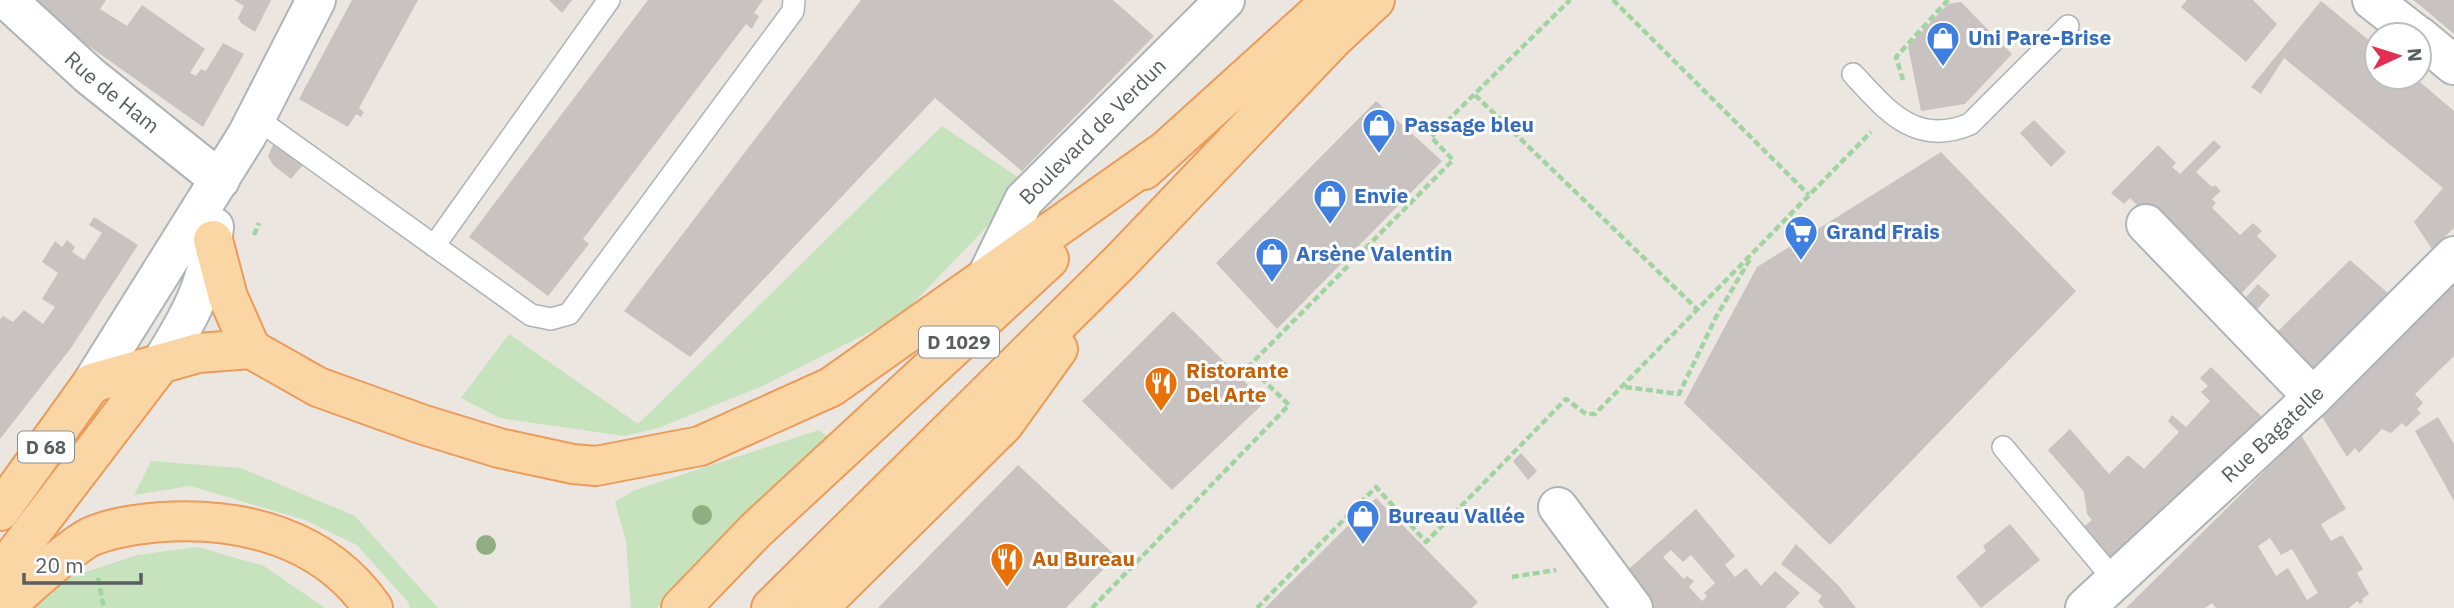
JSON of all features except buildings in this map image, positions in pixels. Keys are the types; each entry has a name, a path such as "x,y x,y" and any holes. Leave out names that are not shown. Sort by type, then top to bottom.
{"main road":[{"path":"1333,19 1375,0"},
{"name":"D 1029","path":"681,608 757,530 1161,153 1333,19"},
{"name":"D 1029","path":"771,608 1121,261 1333,19"},
{"path":"92,383 198,353 250,349 318,387 421,424 499,448 596,466 700,446 831,387 1161,153"},
{"path":"213,240 228,297 250,349"},
{"path":"818,608 1004,424 1121,261"},
{"name":"D 68","path":"0,574 161,363"},
{"name":"D 68","path":"0,511 92,383"},
{"path":"3,608 89,538 132,525 211,520 254,527 294,541 333,565 373,608"}],"street":[{"name":"Rue de Ham","path":"7,0 90,76 220,180"},
{"name":"D 68","path":"92,383 220,180 256,118 316,0"},
{"name":"Boulevard de Verdun","path":"985,280 1024,201 1225,0"},
{"path":"2372,0 2399,21"},
{"path":"2433,48 2454,65"},
{"name":"D 68","path":"161,363 192,313 213,240 220,180"},
{"path":"2146,224 2313,397"},
{"name":"Rue Bagatelle","path":"2085,608 2313,397 2454,256"},
{"path":"1558,507 1633,608"}],"lane":[{"path":"434,246 609,0"},
{"path":"256,118 531,316 551,319 569,314 793,11 793,0"},
{"path":"1853,74 1889,113 1922,131 1951,132 1970,124 2068,26"},
{"path":"2003,447 2116,582"}],"path":[{"path":"1092,608 1289,405 1250,366 1453,160 1431,138 1570,0"},
{"path":"1257,608 1377,487 1426,542 1566,399 1586,414 1595,414 1809,195 1614,0"},
{"path":"1475,95 1698,310"},
{"path":"1624,387 1679,394 1716,317 1754,252"}],"green space":[{"path":"942,126 1028,184 901,316 765,385 658,428 625,436 500,418 461,398 509,334 638,424"},
{"path":"819,430 830,438 657,608 631,608 626,541 615,502 635,490"},
{"path":"151,461 241,468 355,516 438,608 410,608 408,602 357,545 305,520 190,486 134,495"},
{"path":"198,547 264,566 325,608 25,608 68,578 137,555"}],"place":[{"name":"Uni Pare-Brise","path":"1943,68"},
{"name":"Passage bleu","path":"1379,155"},
{"name":"Envie","path":"1330,226"},
{"name":"Grand Frais","path":"1801,262"},
{"name":"Arsène Valentin","path":"1272,284"},
{"name":"Ristorante Del Arte","path":"1161,413"},
{"name":"Bureau Vallée","path":"1363,546"},
{"name":"Au Bureau","path":"1007,589"}]}
